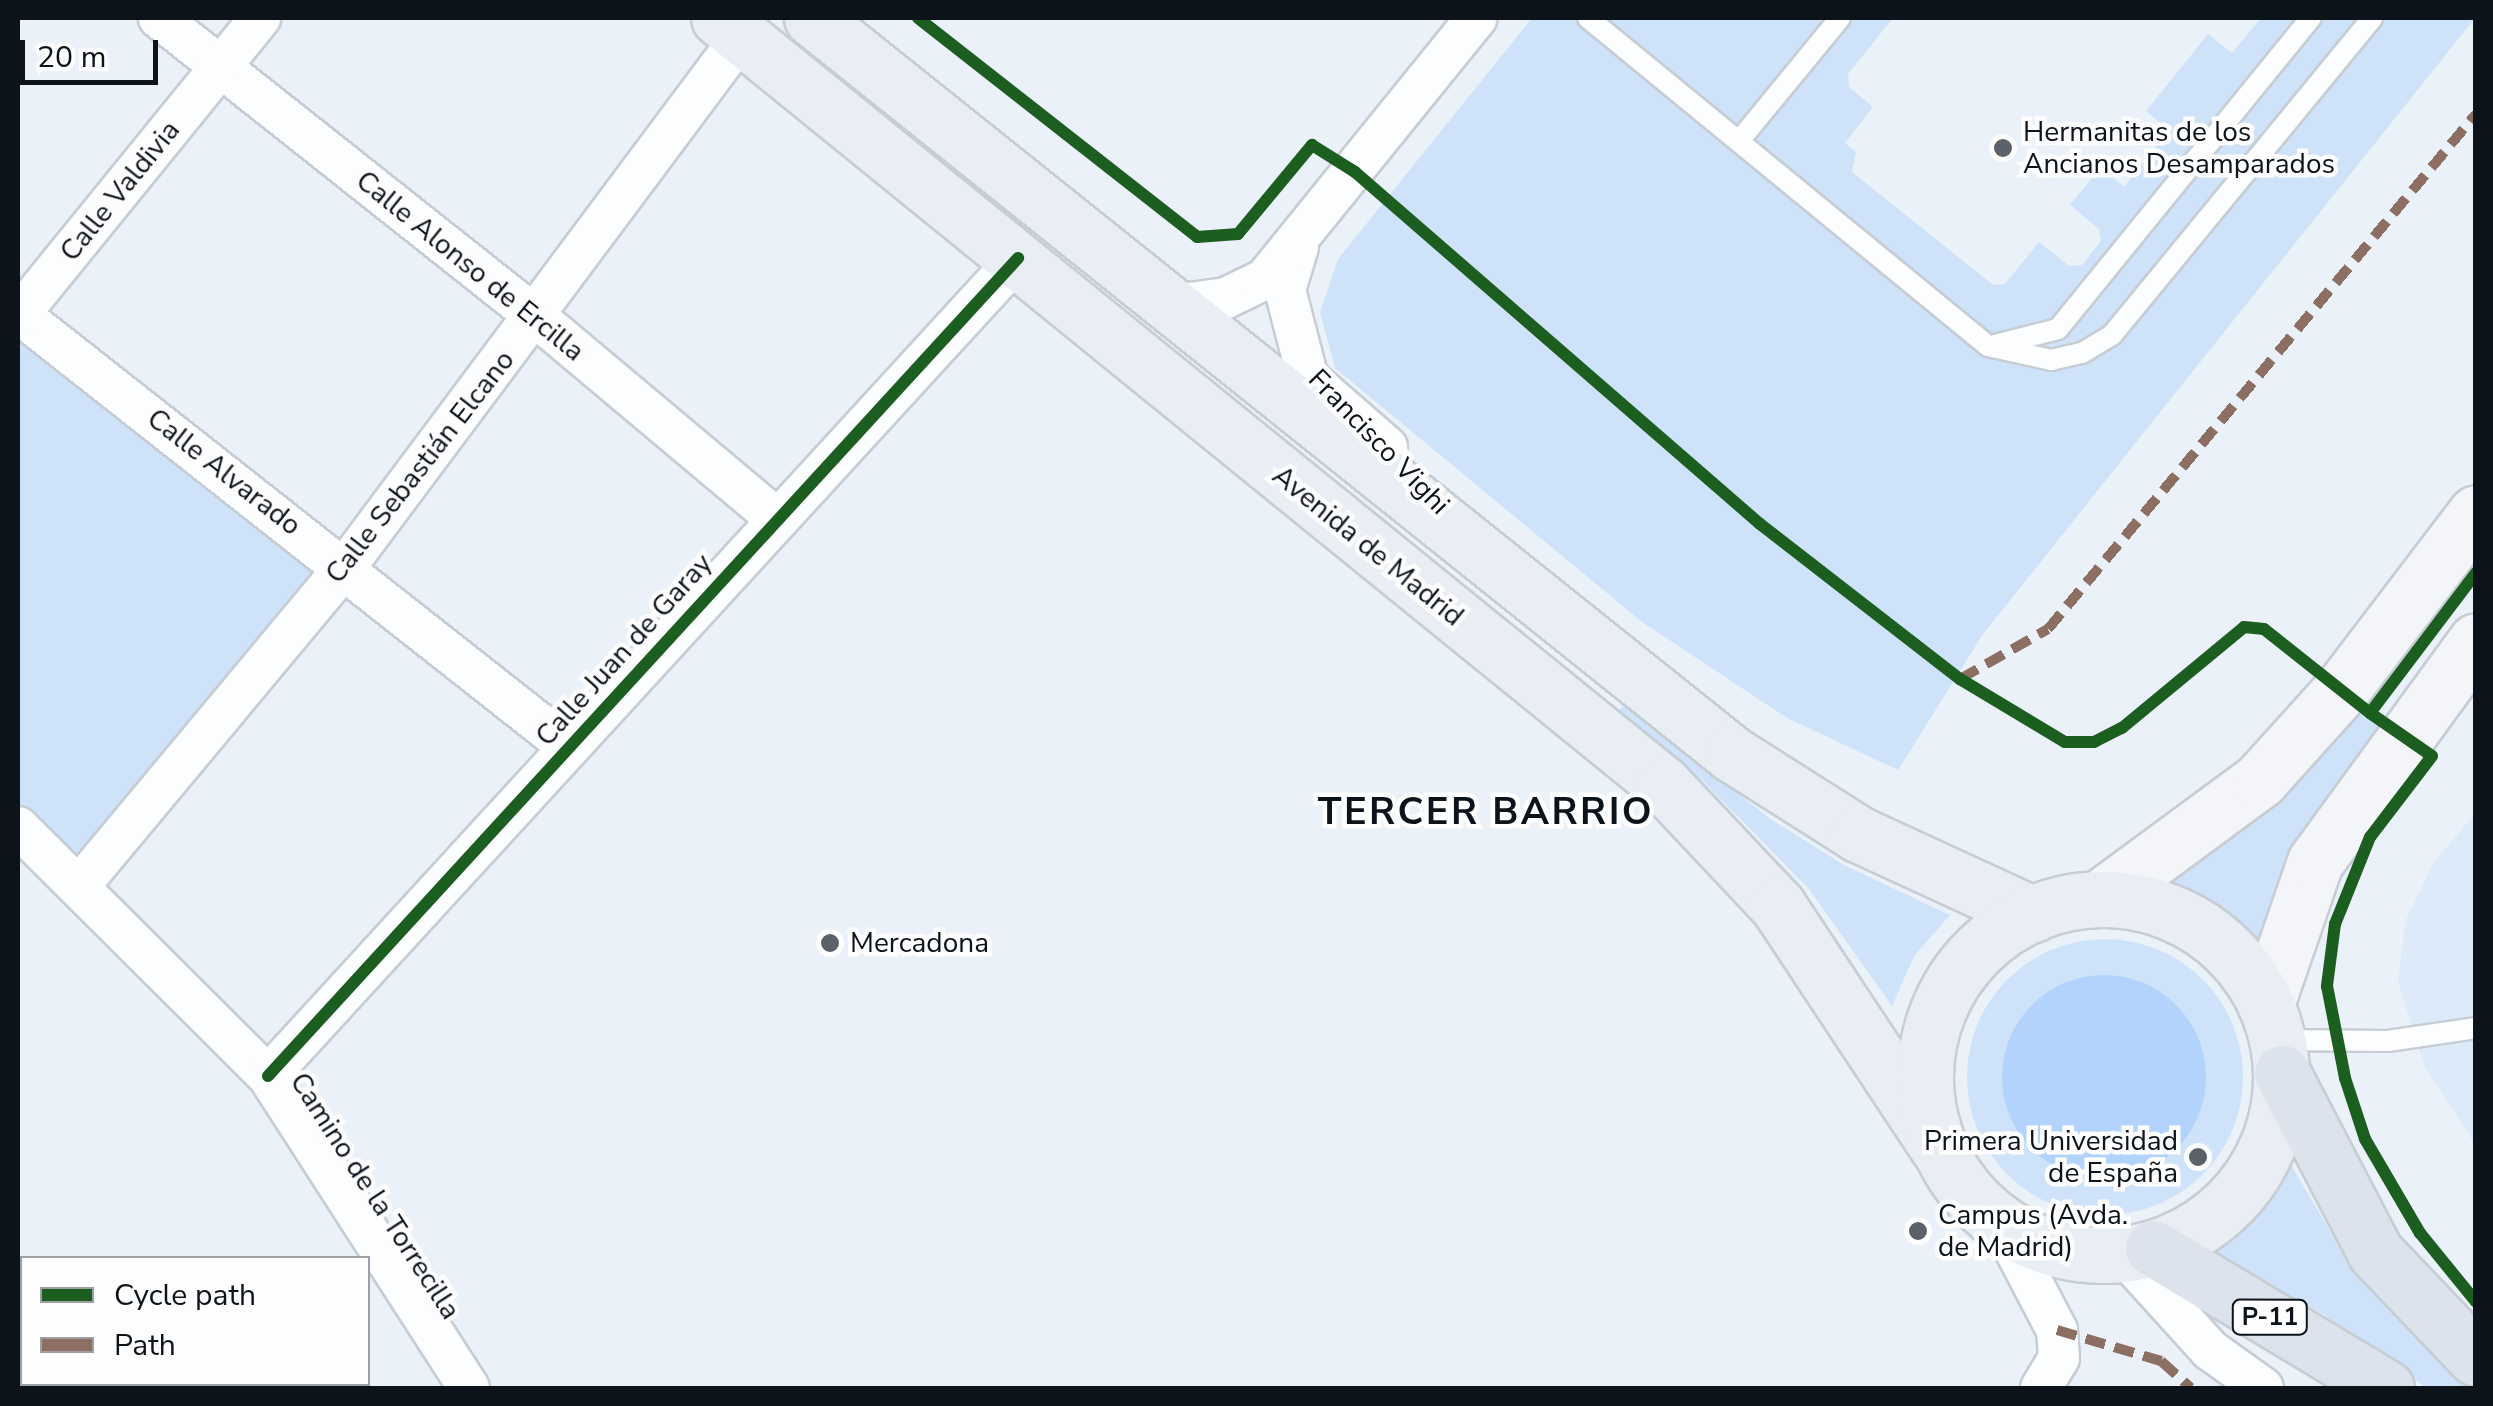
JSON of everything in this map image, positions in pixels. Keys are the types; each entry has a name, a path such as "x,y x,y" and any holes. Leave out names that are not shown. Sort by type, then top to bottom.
{"highway":[{"path":"2275,1039 2375,1252 2476,1358"},
{"name":"P-11","path":"2138,1252 2386,1388"}],"main road":[{"path":"812,18 1732,754 1858,834 2032,914"},
{"name":"Avenida de Madrid","path":"731,27 1664,785 1778,906 1938,1148"},
{"path":"2100,898 2260,780 2342,690 2476,513"},
{"path":"2275,1039 2238,960 2199,926 2152,905 2100,898 2032,914 1984,943 1940,1007 1928,1039 1924,1094 1938,1148 1965,1191 2002,1225 2039,1244 2138,1252 2196,1230 2232,1200 2260,1163 2277,1119 2275,1039 2315,862 2476,641"}],"street":[{"name":"Calle Alonso de Ercilla","path":"159,18 536,316 777,519"},
{"name":"Calle Valdivia","path":"18,315 260,18"},
{"name":"Francisco Vighi","path":"1168,306 1239,292 1265,279 1476,18"},
{"name":"Calle Sebastián Elcano","path":"80,885 346,566 536,316 731,27"},
{"name":"Francisco Vighi","path":"1300,239 1285,290 1289,326 1308,378 1378,436 1502,572"},
{"name":"Calle Juan de Garay","path":"268,1076 1018,258"},
{"name":"Calle Alvarado","path":"18,315 346,566 568,747"},
{"name":"Camino de la Torrecilla","path":"18,827 268,1076 469,1388"},
{"path":"2002,1225 2057,1330 2059,1358 2041,1388"},
{"path":"2138,1252 2210,1350 2263,1388"}],"lane":[{"path":"1588,18 1988,346 2051,360 2082,353 2112,335 2372,18"},
{"path":"1739,141 1840,18"},
{"path":"1988,346 2058,329 2310,18"},
{"path":"2275,1039 2388,1041 2476,1028"}],"shaded area":[{"path":"1532,18 1893,18 1848,74 1849,87 1873,107 1845,143 1856,152 1852,172 1993,285 2005,284 2039,242 2069,266 2082,265 2101,241 2099,229 2070,205 2100,168 2124,187 2169,130 2146,111 2208,34 2232,53 2261,18 2475,18 1983,634 1898,770 1787,718 1642,622 1335,368 1320,312 1338,259"},
{"path":"18,317 346,566 80,885 18,827"},
{"path":"2342,689 2404,732 2266,1004 2238,960 2199,926 2152,905 2100,898"},
{"path":"1624,703 1769,818 1844,865 1950,915 1914,956 1892,1006 1809,889 1700,778 1618,713"},
{"path":"2475,813 2475,1144 2425,1068 2398,982 2406,920 2433,864"},
{"path":"2105,939 2158,949 2203,979 2233,1024 2243,1077 2233,1130 2203,1175 2158,1205 2105,1215 2052,1205 2007,1175 1977,1130 1967,1077 1977,1024 2007,979 2052,949"},
{"path":"2290,1163 2352,1269 2471,1388 2427,1388 2323,1314 2210,1252 2249,1221"}],"water":[{"path":"2104,975 2143,982 2176,1005 2199,1038 2206,1077 2199,1116 2176,1149 2143,1172 2104,1179 2065,1172 2032,1149 2009,1116 2002,1077 2009,1038 2032,1005 2065,982"}],"marked path":[{"path":"1960,679 2048,629 2476,114"},
{"path":"2057,1330 2161,1361 2191,1388"}],"cycle path":[{"path":"918,18 1197,237 1238,234 1312,145 1355,172 1760,524 1960,679 2065,742 2094,742 2122,728 2244,627 2264,629 2370,713 2476,573"},
{"path":"268,1076 1018,258"},
{"path":"2370,713 2432,756 2370,837 2335,924 2327,986 2345,1078 2365,1139 2420,1233 2476,1302"}],"place":[{"name":"Hermanitas de los Ancianos Desamparados","path":"2003,148"},
{"name":"Mercadona","path":"830,943"},
{"name":"Primera Universidad de España","path":"2198,1157"},
{"name":"Campus (Avda. de Madrid)","path":"1918,1231"}],"district":[{"name":"TERCER BARRIO","path":"1486,812"}]}
